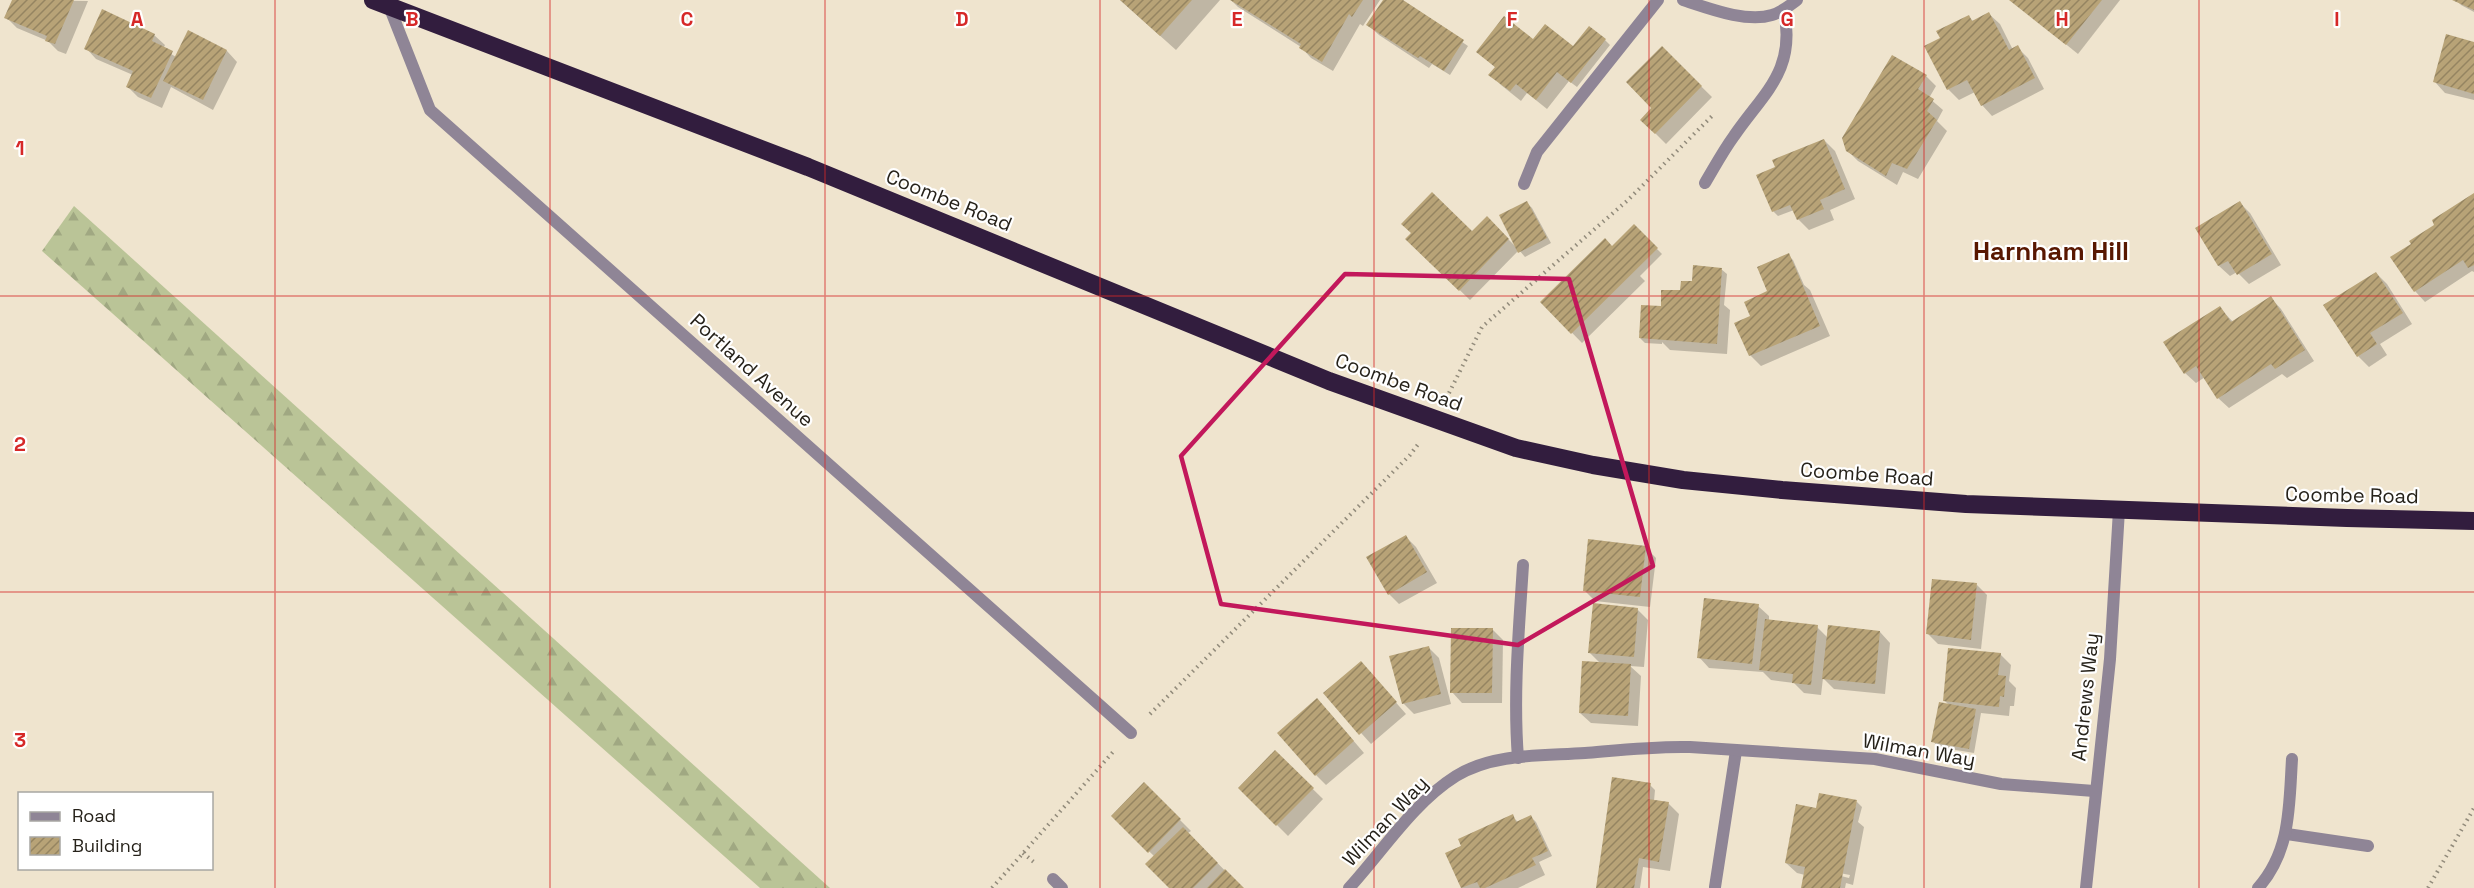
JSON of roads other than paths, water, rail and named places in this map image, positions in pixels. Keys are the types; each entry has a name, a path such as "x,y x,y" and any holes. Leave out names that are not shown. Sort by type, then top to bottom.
{"highway":[{"name":"Coombe Road","path":"381,3 808,167 1329,381 1516,447 1593,465 1683,480 1966,504 2474,521"}],"street":[{"path":"1524,184 1537,152 1658,0"},
{"path":"1683,0 1719,12 1758,17 1784,10 1797,0"},
{"name":"Portland Avenue","path":"381,3 430,110 1131,733"},
{"path":"1705,183 1734,135 1766,95 1779,73 1786,50 1788,31 1784,10"},
{"name":"Andrews Way","path":"2086,888 2094,791 2110,659 2119,510"},
{"path":"1518,758 1516,694 1523,565"},
{"name":"Wilman Way","path":"1349,888 1421,805 1448,783 1474,767 1518,758 1659,746 1875,759 2001,784 2094,791"},
{"path":"1715,887 1736,751"},
{"path":"2259,888 2281,855 2287,834 2292,759"},
{"path":"2287,834 2368,846"}],"district":[{"name":"Harnham Hill","path":"2051,251"}]}
